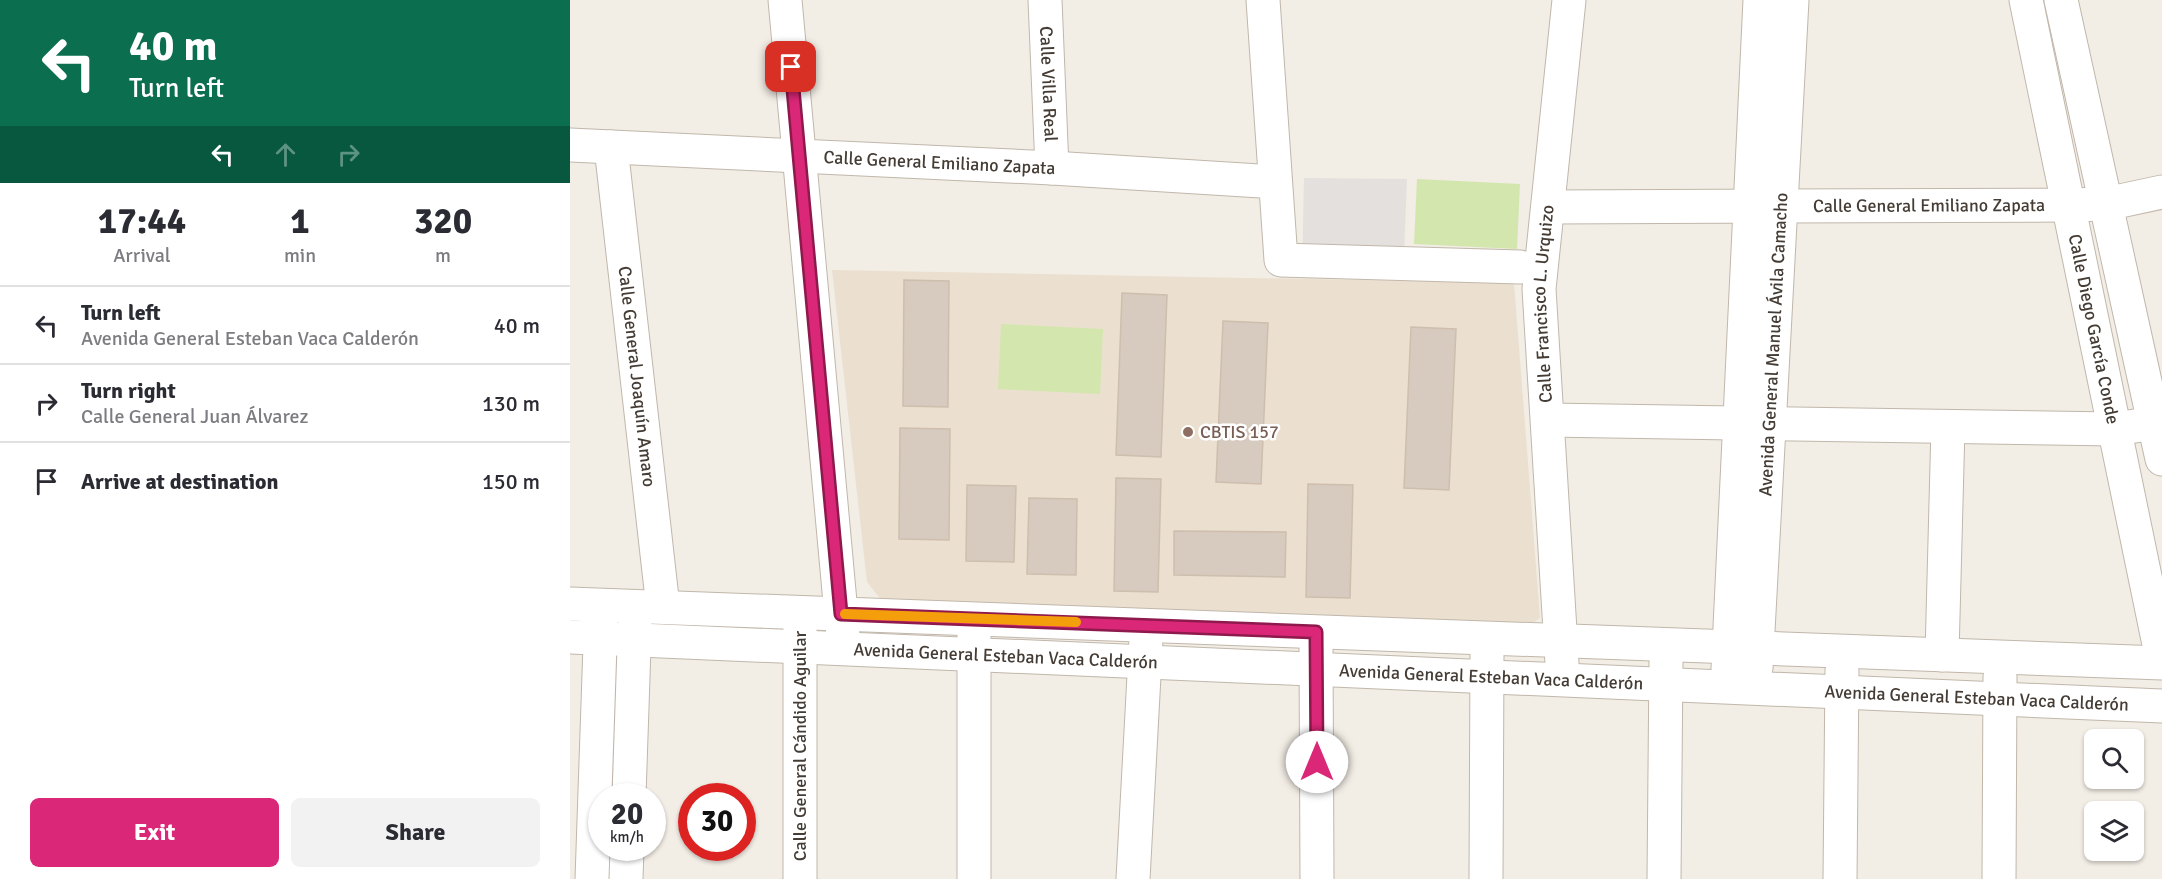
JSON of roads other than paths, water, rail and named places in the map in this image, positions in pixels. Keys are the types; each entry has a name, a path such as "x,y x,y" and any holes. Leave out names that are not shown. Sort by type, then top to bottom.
{"street":[{"path":"785,0 844,649"},
{"name":"Calle Villa Real","path":"1045,0 1052,168"},
{"path":"1263,0 1281,260 1520,267"},
{"name":"Calle Francisco L. Urquizo","path":"1562,680 1562,641 1539,289 1569,0"},
{"name":"Avenida General Manuel Ávila Camacho","path":"1741,688 1765,208 1760,0"},
{"name":"Avenida General Manuel Ávila Camacho","path":"1765,208 1792,0"},
{"name":"Calle Diego García Conde","path":"2026,0 2162,661"},
{"path":"2061,0 2158,423 2162,459"},
{"name":"Calle General Emiliano Zapata","path":"570,145 1052,168 1275,182"},
{"name":"Calle General Joaquín Amaro","path":"611,147 649,606 635,639 629,783"},
{"name":"Calle General Emiliano Zapata","path":"1549,207 2068,206 2106,204 2162,192"},
{"path":"1548,420 2114,429 2158,423"},
{"path":"1942,655 1948,427"},
{"path":"586,604 592,879"},
{"name":"Avenida General Esteban Vaca Calderón","path":"586,604 1743,648 2162,661"},
{"name":"Calle General Cándido Aguilar","path":"800,879 801,612"},
{"path":"974,619 974,879"},
{"path":"1133,879 1146,625"},
{"path":"1316,632 1317,879"},
{"name":"Avenida General Esteban Vaca Calderón","path":"585,637 2162,706"},
{"path":"1486,879 1488,638"},
{"path":"1664,879 1666,645"},
{"path":"1840,879 1842,651"},
{"path":"1999,879 2000,657"},
{"path":"626,879 627,861"}],"place":[{"name":"CBTIS 157","path":"1188,432"}]}
